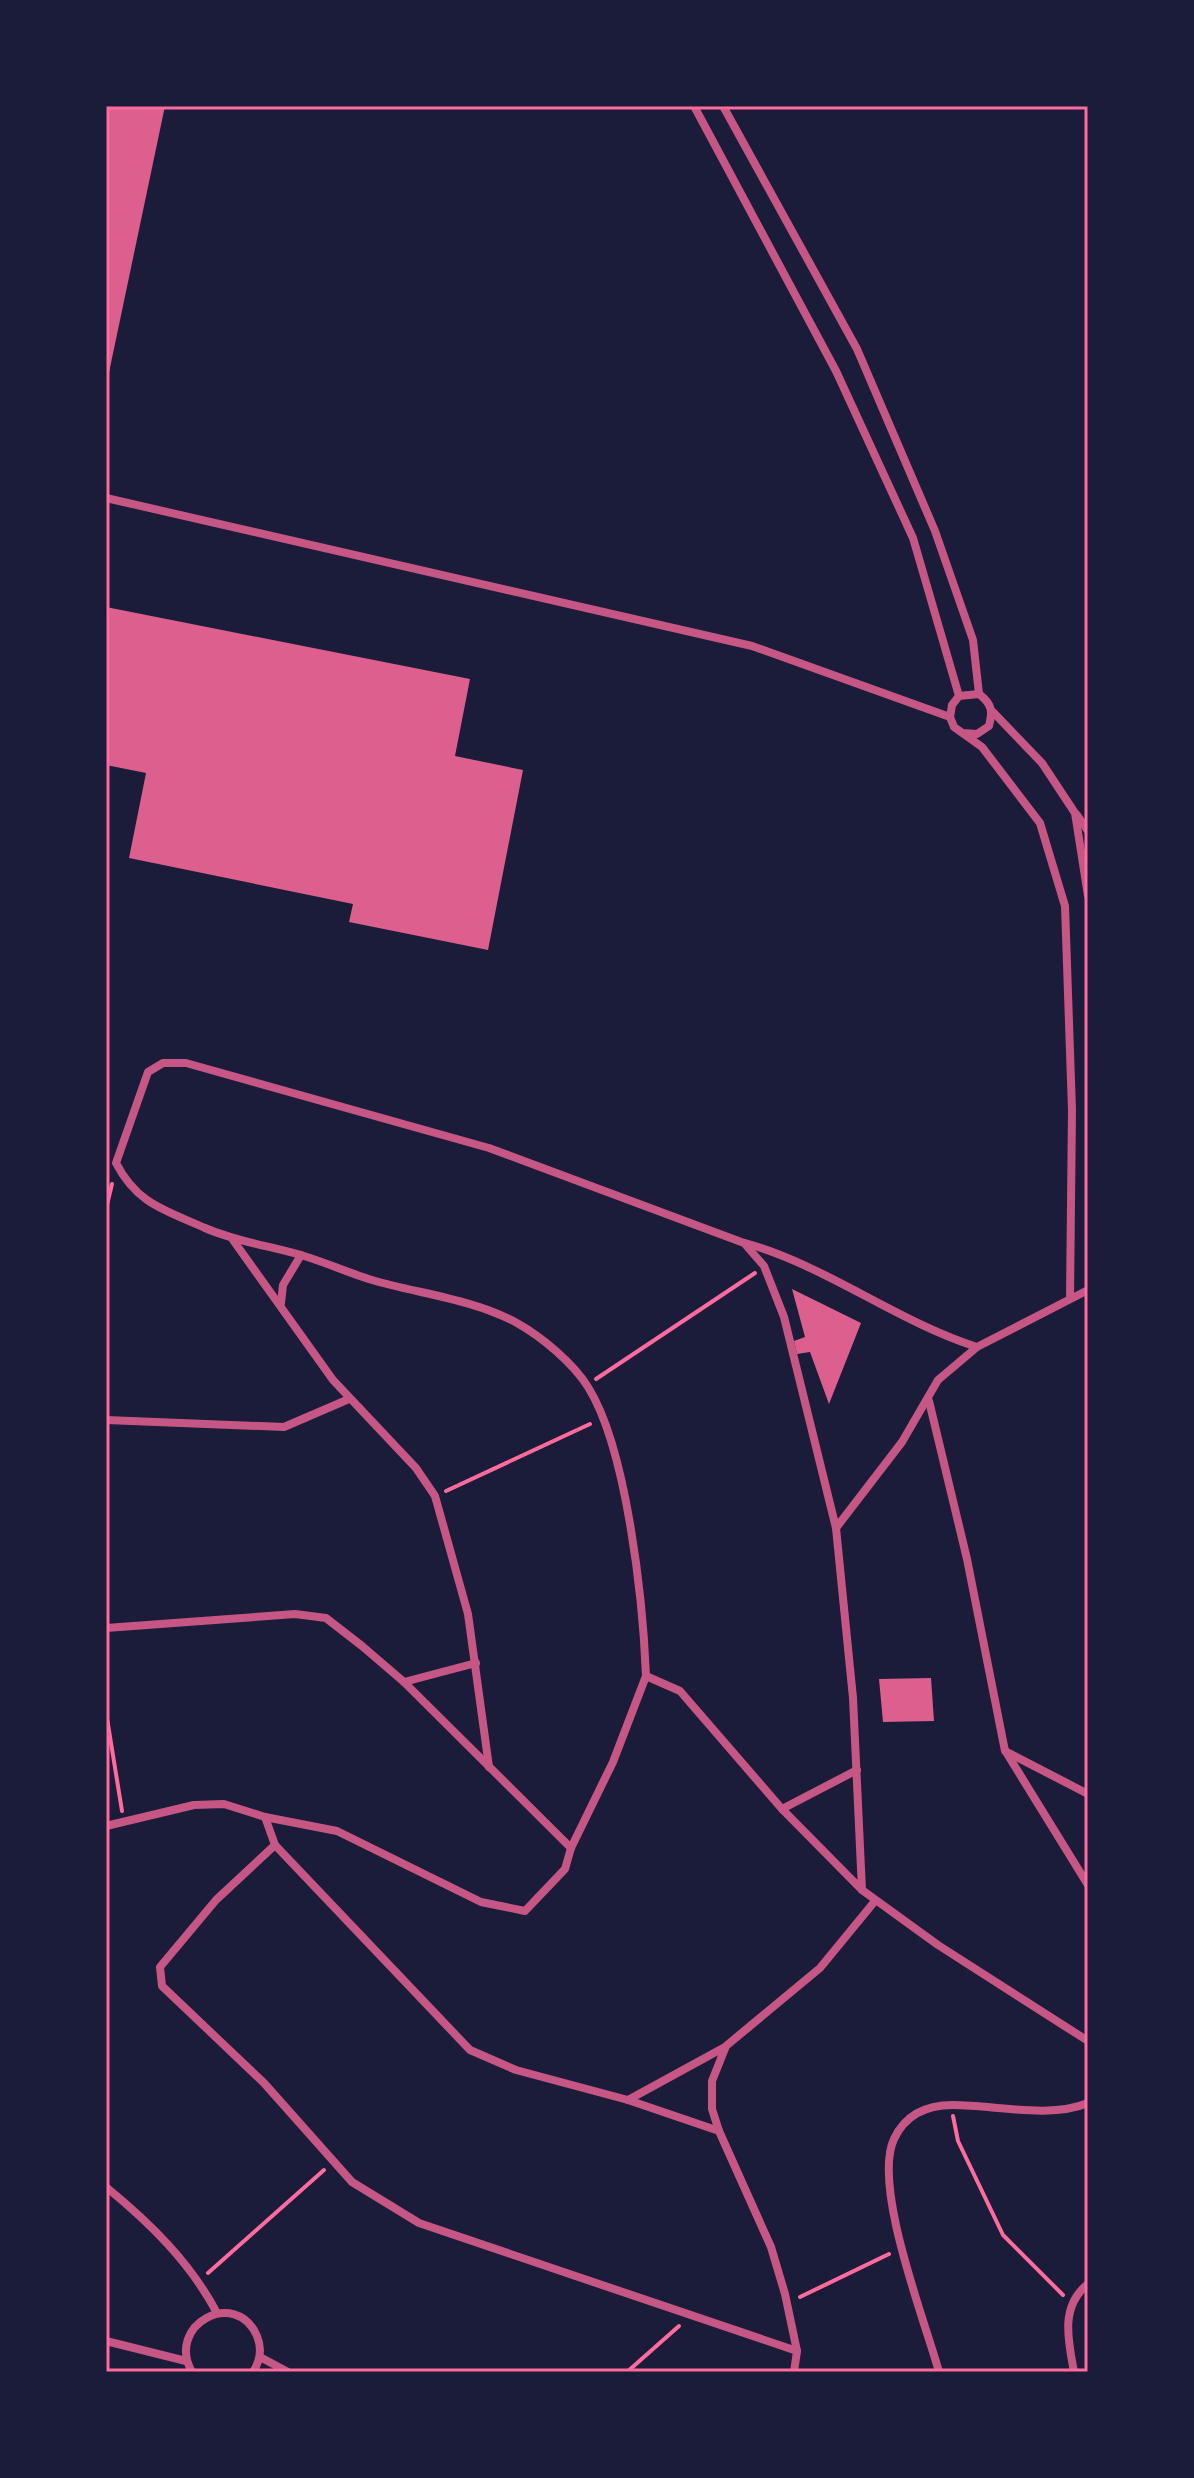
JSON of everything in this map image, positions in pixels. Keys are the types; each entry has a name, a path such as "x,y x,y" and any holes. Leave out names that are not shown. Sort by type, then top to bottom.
{"street":[{"path":"694,106 836,371 913,538 959,696"},
{"path":"723,106 857,349 935,531 973,640 979,694"},
{"path":"106,498 752,646 950,717"},
{"path":"1070,1298 1072,1110 1065,906 1040,823 982,747 954,727 950,717 952,705 959,696 979,694 989,701 993,712 1042,763 1088,831"},
{"path":"963,733 977,734 989,726 993,712"},
{"path":"1075,813 1088,896"},
{"path":"106,1826 194,1805 224,1804 265,1817 337,1831 481,1902 517,1912 525,1911 565,1869 571,1848 613,1762 646,1676 627,1510 603,1418 587,1385 548,1345 516,1323 473,1305 372,1280 301,1255 232,1239 151,1204 128,1187 116,1163 148,1072 163,1063 186,1063 489,1148 744,1243 779,1252 945,1337 977,1347"},
{"path":"232,1239 281,1303 307,1346 349,1399 409,1460 435,1496 465,1599 489,1767"},
{"path":"744,1243 764,1266 784,1317 836,1528 857,1770 862,1890"},
{"path":"281,1303 283,1285 301,1255"},
{"path":"836,1528 887,1463 929,1401 938,1380 977,1347 1088,1290"},
{"path":"106,1420 284,1427 349,1399"},
{"path":"929,1401 967,1559 1005,1751 1088,1885"},
{"path":"106,1628 295,1614 326,1618 404,1682 571,1848"},
{"path":"404,1682 476,1663"},
{"path":"646,1676 680,1691 782,1809 875,1901 1088,2041"},
{"path":"1005,1751 1088,1794"},
{"path":"782,1809 857,1770"},
{"path":"265,1817 275,1845 470,2050 516,2070 628,2100 719,2131"},
{"path":"275,1845 216,1900 160,1967 162,1986 264,2083 331,2163 378,2201 419,2223 797,2351"},
{"path":"628,2100 726,2046 820,1968 875,1901"},
{"path":"726,2046 712,2081 712,2109 771,2247 797,2351 794,2372"},
{"path":"939,2372 902,2248 889,2167 893,2139 908,2120 926,2106 1047,2110 1088,2103"},
{"path":"106,2187 170,2245 200,2281 217,2313"},
{"path":"1074,2372 1067,2338 1070,2303 1088,2284"},
{"path":"192,2372 186,2361 187,2336 205,2316 217,2313 240,2316 250,2324 260,2345 260,2357 253,2372"},
{"path":"106,2341 186,2361"},
{"path":"260,2357 288,2372"}],"path":[{"path":"587,1385 764,1266"},
{"path":"435,1496 603,1418"},
{"path":"106,1712 124,1821"},
{"path":"951,2105 958,2141 1003,2235 1070,2303"},
{"path":"200,2281 331,2163"},
{"path":"787,2303 902,2248"},
{"path":"627,2372 689,2316"}],"building":[{"path":"106,106 165,106 107,382 106,382"},
{"path":"106,607 470,679 455,756 523,770 488,950 349,922 353,904 129,858 146,773 106,765"},
{"path":"792,1289 861,1323 829,1404 810,1352 797,1354 794,1341 805,1337"},
{"path":"931,1678 934,1721 883,1722 879,1679"}]}
